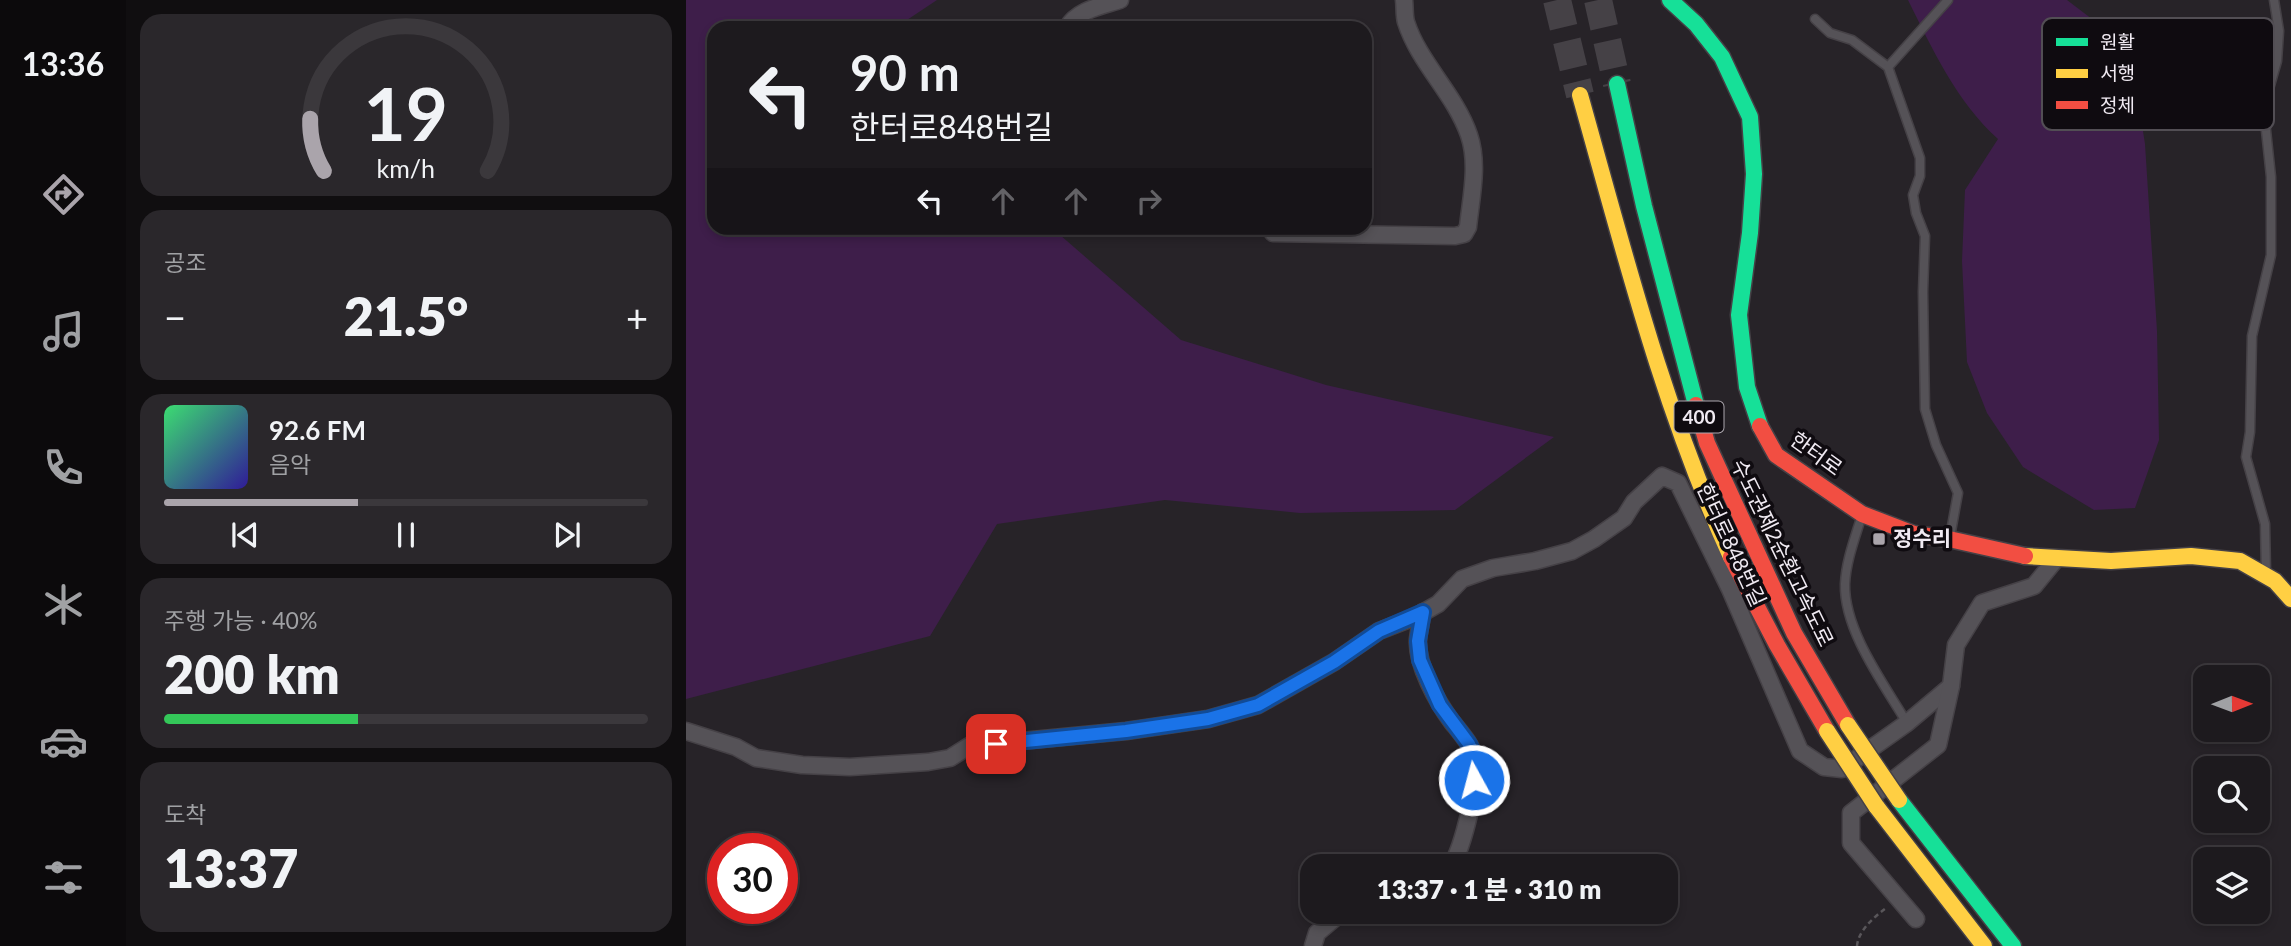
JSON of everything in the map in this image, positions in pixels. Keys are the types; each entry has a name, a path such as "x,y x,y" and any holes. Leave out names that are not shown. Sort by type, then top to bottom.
{"main road":[{"name":"한터로","path":"1670,0 1696,24 1722,57 1750,117 1754,174 1750,233 1739,316 1747,387 1761,430 1776,455 1862,514 1914,534 2029,557 2111,561 2190,556 2240,561 2274,581 2291,599"},
{"name":"수도권제2순환고속도로","path":"1617,84 1644,206 1707,443 1794,633 1848,724 1899,800 2013,946"},
{"name":"수도권제2순환고속도로","path":"1580,95 1651,345 1677,426 1704,497 1737,571 1779,650 1876,806 1983,946"}],"street":[{"path":"1072,21 1082,13 1120,0"},
{"path":"1372,235 1455,236 1464,234 1468,227 1473,177 1470,138 1461,116 1413,39 1405,20 1404,0"},
{"name":"한터로848번길","path":"686,732 736,747 756,758 802,765 850,767 928,762 950,758 969,746 1126,731 1208,719 1258,705 1334,662 1379,631 1438,604 1462,579 1493,568 1572,551 1624,518 1634,502 1661,476 1678,483 1730,589 1800,751 1824,766 1842,769 1907,723 1951,687"},
{"path":"1916,919 1851,843 1851,813 1938,745 1951,687 1956,645 1982,603 2034,586 2056,559"},
{"path":"1423,612 1418,641 1420,660 1440,705 1469,744 1476,759 1467,828 1458,854"},
{"path":"1313,946 1317,933 1328,924"}],"lane":[{"path":"1888,67 1948,0"},
{"path":"2273,0 2279,31 2274,72"},
{"path":"1815,19 1830,33 1853,40 1888,67 1920,158 1920,176 1913,194 1916,213 1925,236 1925,409 1936,445 1958,493 1949,539"},
{"path":"2266,130 2271,177 2271,255 2252,336 2250,432 2246,457 2265,524 2266,576"},
{"path":"1862,514 1848,564 1845,586 1848,610 1863,648 1907,723"}],"path":[{"path":"1857,946 1858,939 1873,918 1893,902 1896,895"}],"shaded area":[{"path":"686,0 937,0 906,21 707,21 707,235 1060,235 1181,340 1326,385 1554,437 1455,510 1300,513 1165,500 997,524 930,636 686,699"},
{"path":"1908,0 2067,0 2091,18 2042,18 2042,130 2143,130 2157,331 2159,440 2135,508 2094,510 2023,467 1987,413 1967,362 1962,261 1965,190 1998,139 1958,92 1936,56"}],"tunnel":[{"path":"1557,0 1580,95"},
{"path":"1598,0 1617,84"}],"traffic: fast":[{"path":"1670,0 1696,24 1722,57 1750,117 1754,174 1750,233 1739,315 1747,387 1760,426"},
{"path":"1617,84 1644,206 1696,405"},
{"path":"1899,800 2013,946"}],"traffic: slow":[{"path":"1580,95 1646,329 1685,444 1731,557"},
{"path":"2025,556 2111,561 2191,556 2240,561 2275,581 2291,599"},
{"path":"1848,725 1899,800"},
{"path":"1827,731 1876,806"},
{"path":"1876,806 1984,946"}],"traffic: jam":[{"path":"1696,405 1707,443 1794,633 1848,725"},
{"path":"1760,426 1776,455 1862,514 1914,534 2025,556"},
{"path":"1731,557 1777,645 1827,731"}],"place":[{"name":"정수리","path":"1879,539"}],"route":[{"path":"996,744 1126,731 1208,719 1258,705 1334,662 1379,631 1423,612 1418,641 1420,660 1440,705 1469,744 1476,759 1474,780"}]}
